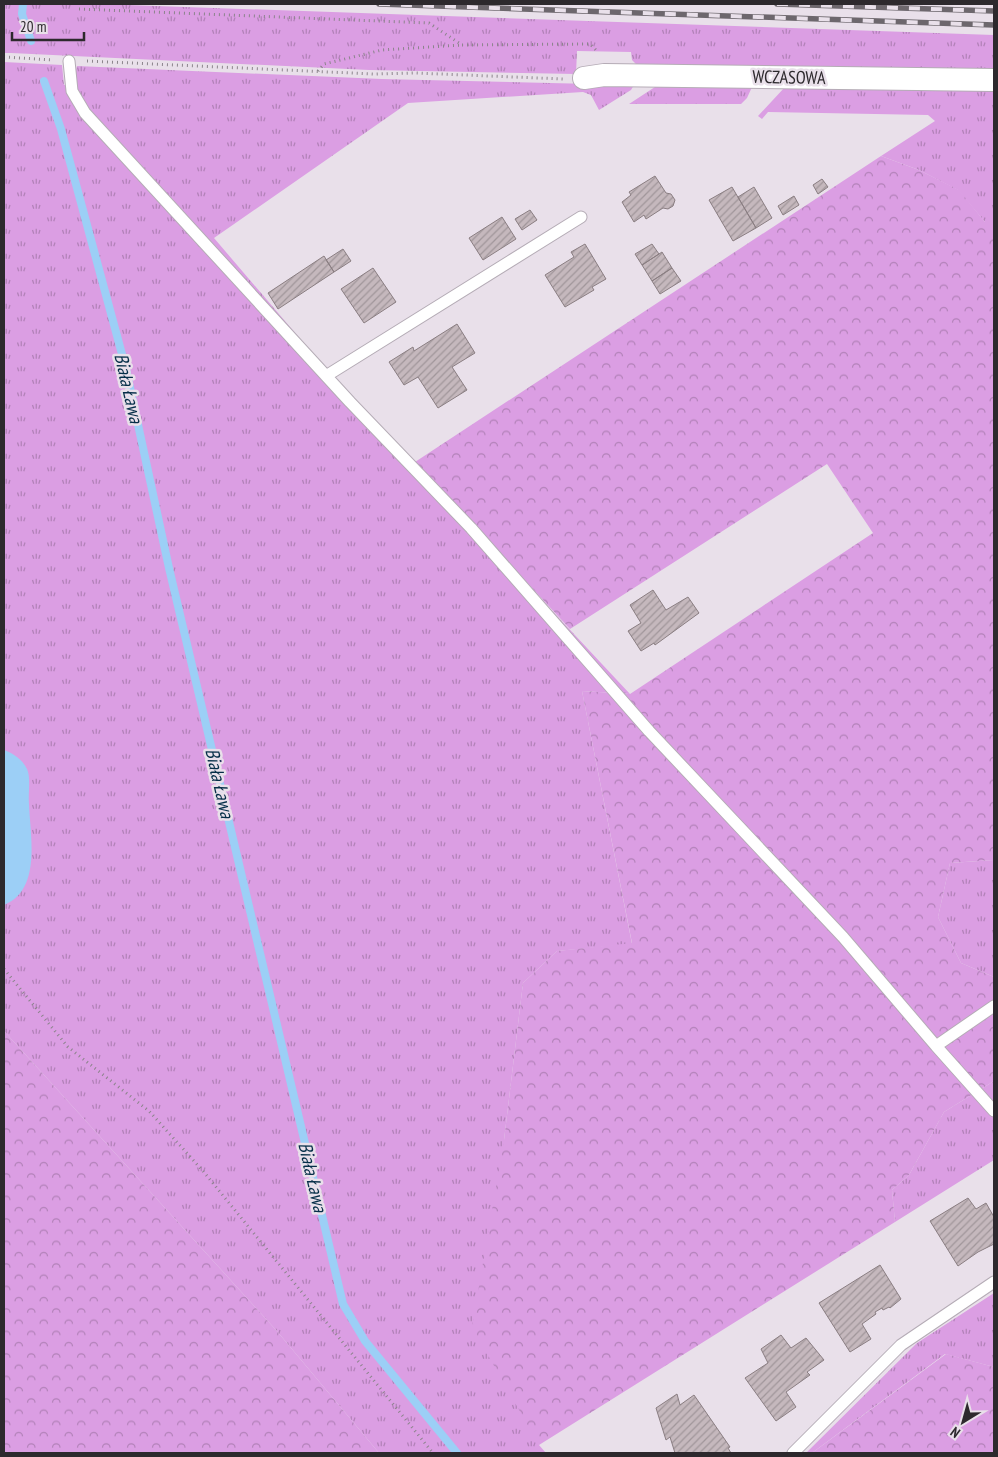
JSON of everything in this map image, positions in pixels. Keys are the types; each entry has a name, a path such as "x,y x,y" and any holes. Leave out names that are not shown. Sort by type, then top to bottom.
{"street":[{"name":"WCZASOWA","path":"584,78 624,75 994,80"}],"lane":[{"path":"69,61 72,92 86,113 326,376 477,535 648,732 842,937 994,1111"},
{"path":"326,376 581,217"},
{"path":"936,1046 994,1006"},
{"path":"793,1453 901,1344 994,1282"}],"path":[{"path":"79,9 429,23 462,45"},
{"path":"318,72 324,64 382,50 462,45 590,44 624,75"},
{"path":"4,57 318,72 501,78 584,78"},
{"path":"4,969 68,1047 149,1111 203,1172 433,1453"}],"green space":[{"path":"4,4 99,4 994,35 994,71 637,65 632,60 631,52 577,51 576,74 369,70 4,53"},
{"path":"4,62 62,65 64,85 77,86 75,74 77,66 382,79 634,85 631,90 599,110 591,95 583,92 408,103 214,238 325,368 630,694 582,691 632,944 557,951 523,983 504,1140 539,1445 546,1453 379,1453 276,1330 4,1031"},
{"path":"658,85 752,87 747,98 741,104 629,104"},
{"path":"785,87 994,90 994,222 985,222 958,190 919,170 881,156 935,121 928,115 768,112 762,119 758,116"},
{"path":"881,156 919,170 959,190 985,222 994,222 994,860 950,863 938,917 961,963 994,977 994,1081 944,1112 909,1175 892,1190 895,1222 539,1445 472,1327 504,1140 523,983 557,951 632,943 582,691 630,694 873,533 827,464 570,629 415,462"},
{"path":"994,860 994,977 961,963 938,917 950,863"},
{"path":"4,1031 276,1330 379,1453 4,1453"},
{"path":"994,1081 994,1160 895,1222 892,1190 909,1175 944,1112"},
{"path":"994,1293 994,1367 945,1354 812,1453 806,1453 917,1343"},
{"path":"946,1354 994,1367 994,1453 812,1453"}],"water":[{"path":"4,750 20,760 28,772 32,846 29,875 24,887 16,898 4,905"}],"building":[{"path":"655,176 666,193 671,194 675,200 673,206 668,209 663,208 646,219 644,215 634,222 622,202 631,195 629,192"},
{"path":"822,179 828,187 818,194 813,185"},
{"path":"732,187 756,228 733,241 709,200"},
{"path":"754,187 772,218 756,228 738,197"},
{"path":"794,196 799,205 783,215 778,206"},
{"path":"530,210 537,220 522,230 515,219"},
{"path":"502,217 516,239 483,260 469,238"},
{"path":"585,244 606,279 592,287 594,290 565,307 545,275 574,257 571,252"},
{"path":"652,244 659,254 642,265 635,254"},
{"path":"343,249 351,261 334,272 326,260"},
{"path":"662,252 672,268 652,281 642,265"},
{"path":"324,256 334,272 278,309 268,293"},
{"path":"373,268 396,302 364,323 341,289"},
{"path":"672,268 681,281 660,294 652,281"},
{"path":"457,324 475,353 452,367 467,390 438,408 418,377 404,385 389,362 413,347 414,351"},
{"path":"653,590 666,610 688,597 699,613 655,645 654,643 641,651 628,631 641,623 630,605"},
{"path":"968,1198 976,1209 986,1203 994,1217 994,1244 978,1252 958,1266 930,1221"},
{"path":"880,1265 901,1299 890,1308 883,1310 882,1308 875,1312 876,1314 862,1324 871,1339 850,1352 819,1303"},
{"path":"781,1335 791,1348 806,1338 824,1360 807,1372 810,1375 786,1392 796,1407 776,1421 745,1378 768,1363 761,1349"},
{"path":"677,1394 680,1405 694,1395 730,1447 728,1448 731,1453 675,1453 670,1437 666,1440 656,1408"}],"waterway":[{"name":"Biała Ława","path":"23,4 22,14 31,41"},
{"name":"Biała Ława","path":"44,81 61,129 126,369 169,568 343,1304 365,1341 457,1453"}],"railway":[{"path":"379,4 994,25"},
{"path":"777,4 994,11"}]}
